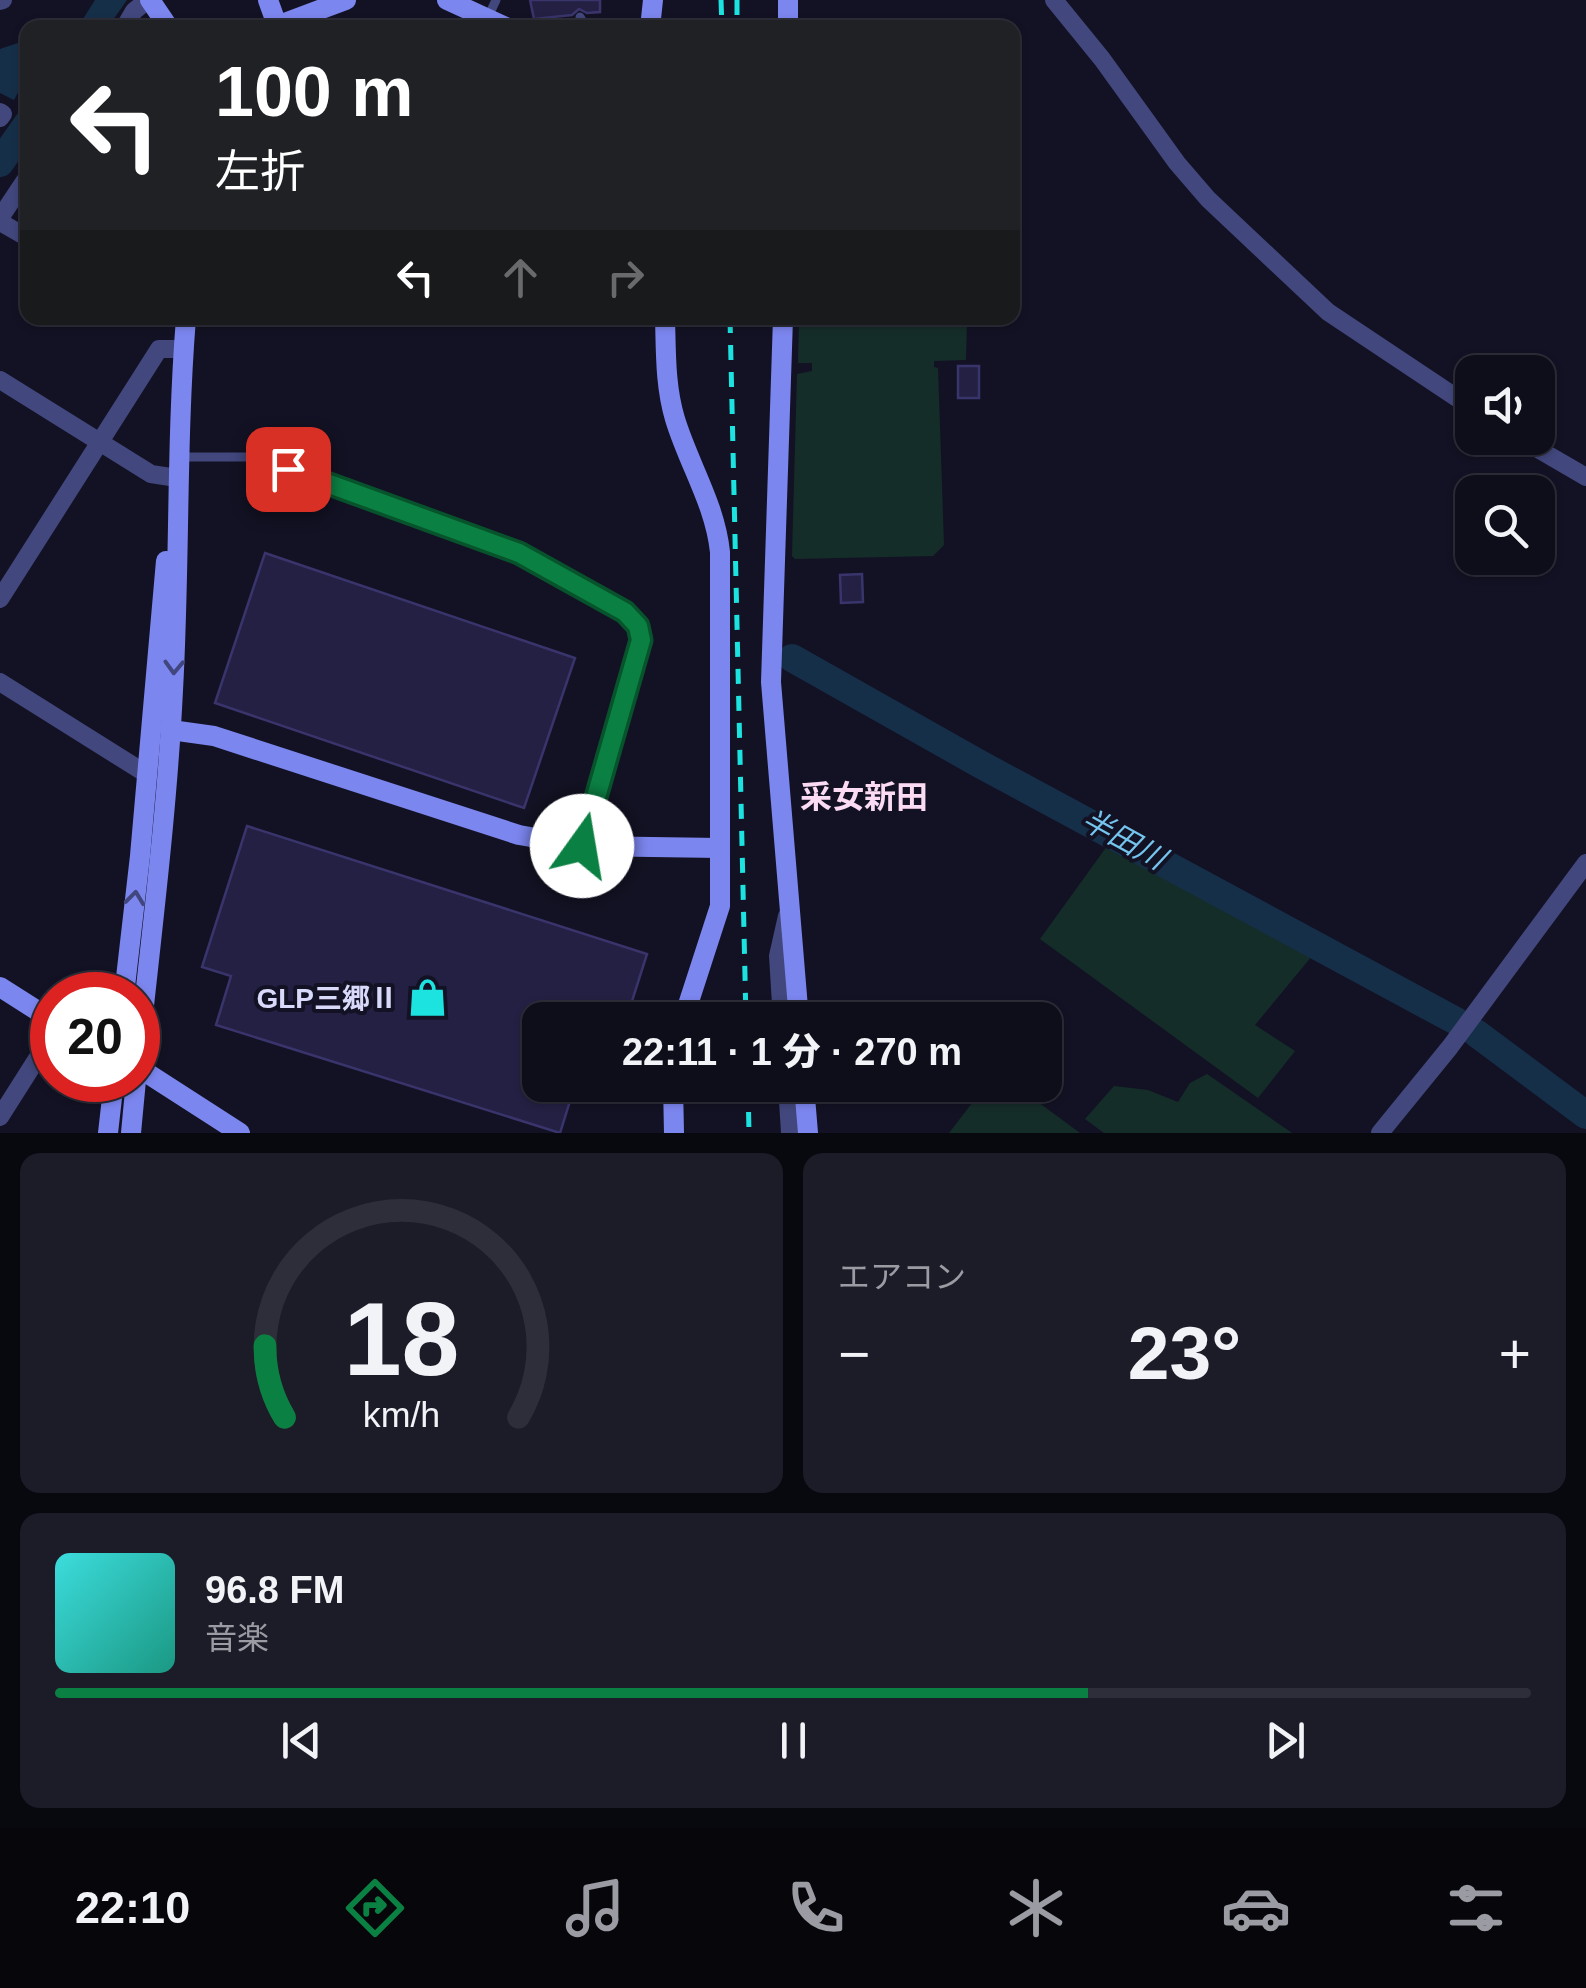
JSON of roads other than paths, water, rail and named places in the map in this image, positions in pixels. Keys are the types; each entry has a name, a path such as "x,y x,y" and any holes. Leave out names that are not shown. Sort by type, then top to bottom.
{"street":[{"path":"129,20 149,0"},
{"path":"291,20 346,0"},
{"path":"447,0 492,9"},
{"path":"1054,0 1208,198 1328,312 1455,397"},
{"path":"0,220 20,189"},
{"path":"127,972 148,775 159,616 176,500 186,325"},
{"path":"665,325 668,392 674,416 718,528 721,891 716,926 689,1002"},
{"path":"783,325 771,682 797,1002"},
{"path":"0,599 159,349 184,350"},
{"path":"0,380 151,474 178,467"},
{"path":"1548,455 1586,477"},
{"path":"148,972 170,730 178,555 176,500"},
{"path":"0,682 148,775"},
{"path":"170,730 214,736 519,835 582,846 720,848"},
{"path":"1380,1133 1450,1047 1586,863"},
{"path":"781,1002 778,956 789,906"},
{"path":"0,987 30,1006"},
{"path":"0,1117 30,1070"},
{"path":"160,1081 240,1133"},
{"path":"160,1098 216,1133"},
{"path":"108,1133 112,1102"},
{"path":"131,1133 134,1102"},
{"path":"674,1102 674,1133"},
{"path":"788,1102 790,1133"},
{"path":"805,1102 808,1133"}],"lane":[{"path":"178,467 254,458 323,480 519,553 625,612 638,626 641,640 582,846"}],"water":[{"path":"95,0 127,0 113,20 82,20"},
{"path":"20,42 20,89 14,100 0,93 0,49"},
{"path":"20,119 20,153 4,146"}],"waterway":[{"path":"0,163 20,134"},
{"name":"半田川","path":"792,658 1456,1021"},
{"name":"半田川","path":"1476,1033 1586,1115"}],"railway":[{"path":"721,0 722,20"},
{"path":"737,0 737,20"},
{"path":"730,325 746,1002"},
{"path":"748,1102 749,1133"}],"place":[{"name":"GLP三郷Ⅱ","path":"428,998"}],"district":[{"name":"采女新田","path":"864,797"}]}
